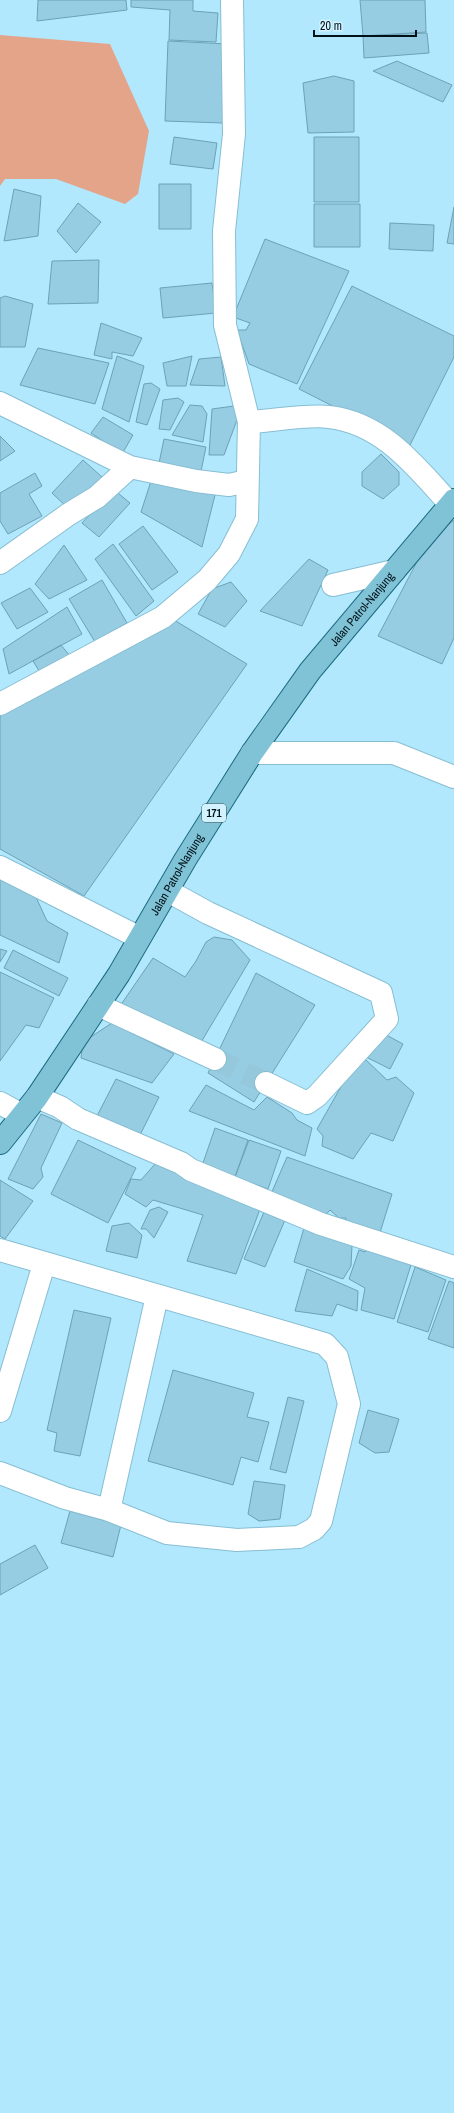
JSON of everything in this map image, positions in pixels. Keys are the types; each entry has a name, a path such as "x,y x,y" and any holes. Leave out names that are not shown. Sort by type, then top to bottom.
{"main road":[{"name":"Jalan Patrol-Nanjung","path":"0,1143 37,1097 125,964 138,937 168,891 185,860 252,753 310,671 452,502"}],"street":[{"path":"0,704 163,617 207,580 229,554 247,519 249,422 225,325 224,231 234,134 232,0"},
{"path":"0,403 130,467 196,481 229,485 247,481"},
{"path":"249,422 327,416 370,429 389,441 452,502"},
{"path":"0,563 46,530 97,497 130,467"},
{"path":"333,585 394,571"},
{"path":"252,753 394,753 454,776"},
{"path":"0,867 138,937"},
{"path":"168,891 214,916 381,992 387,1019 317,1096 307,1103 266,1083"},
{"path":"98,1005 215,1059"},
{"path":"37,1097 60,1107 78,1119 181,1163 191,1170 321,1224 454,1267"},
{"path":"0,1103 22,1115"},
{"path":"0,1250 44,1264 325,1344 337,1357 349,1404 321,1521 314,1529 299,1537 237,1540 167,1533 109,1510 65,1498 0,1473"},
{"path":"0,1411 44,1264"},
{"path":"109,1510 157,1296"}],"shaded area":[{"path":"0,35 110,44 149,131 138,194 125,204 56,179 5,179 0,186"}],"building":[{"path":"38,0 126,0 127,10 37,21"},
{"path":"131,0 193,0 193,11 218,13 216,42 169,40 170,10 131,7"},
{"path":"360,0 425,0 426,32 363,36"},
{"path":"427,33 429,53 364,58 363,36"},
{"path":"168,41 228,44 223,123 165,121"},
{"path":"397,61 452,85 443,102 373,71"},
{"path":"334,76 354,81 354,132 308,133 303,83"},
{"path":"174,137 217,143 213,169 170,164"},
{"path":"314,137 359,137 359,202 314,202"},
{"path":"159,184 191,184 191,229 159,229"},
{"path":"14,189 41,196 38,236 4,241"},
{"path":"78,203 101,222 76,253 57,231"},
{"path":"314,204 360,204 360,247 314,247"},
{"path":"454,207 454,244 447,243"},
{"path":"390,223 434,225 433,251 389,249"},
{"path":"265,239 349,271 297,384 249,364 237,330 246,330 250,323 233,317"},
{"path":"99,260 98,303 48,304 52,261"},
{"path":"212,283 216,313 163,318 160,288"},
{"path":"352,286 454,336 454,357 410,445 299,389"},
{"path":"5,296 33,304 25,347 0,347 0,298"},
{"path":"101,323 142,338 133,356 112,352 112,359 94,355"},
{"path":"38,348 109,363 95,404 20,385"},
{"path":"117,356 144,366 129,422 102,409"},
{"path":"192,356 186,386 167,386 163,363"},
{"path":"221,357 225,386 190,385 199,359"},
{"path":"151,383 160,389 147,425 136,422 144,384"},
{"path":"178,398 184,402 170,430 159,429 163,400"},
{"path":"190,405 202,406 207,414 203,442 172,435"},
{"path":"234,406 237,420 224,455 209,455 212,409"},
{"path":"103,417 133,435 122,454 91,433"},
{"path":"0,436 15,451 0,461"},
{"path":"164,439 206,447 200,476 158,468"},
{"path":"381,454 399,472 399,485 383,499 362,486 362,472"},
{"path":"83,460 102,477 70,510 52,493"},
{"path":"35,473 42,486 29,494 42,516 8,534 0,521 0,493"},
{"path":"151,481 216,491 202,547 141,512"},
{"path":"113,489 130,503 99,537 82,523"},
{"path":"454,520 454,638 442,664 378,636 420,556 438,533"},
{"path":"143,526 178,572 152,590 119,544"},
{"path":"113,544 154,601 136,616 95,559"},
{"path":"64,545 87,580 49,599 35,584"},
{"path":"309,559 328,570 302,626 260,611"},
{"path":"102,580 127,623 95,642 69,599"},
{"path":"231,582 247,601 225,627 198,614 212,589"},
{"path":"30,588 48,612 17,629 1,603"},
{"path":"67,607 82,634 9,674 3,649"},
{"path":"174,620 247,664 84,896 0,849 0,711"},
{"path":"61,645 70,656 41,674 33,661"},
{"path":"0,879 35,895 47,921 68,933 59,963 0,935"},
{"path":"214,937 232,940 250,960 200,1044 120,1006 153,958 185,977 196,961 206,942"},
{"path":"0,949 7,951 0,962"},
{"path":"13,950 68,978 59,996 4,968"},
{"path":"0,972 54,998 39,1028 26,1025 0,1061"},
{"path":"256,973 315,1005 254,1102 208,1073"},
{"path":"112,1023 174,1054 152,1083 81,1058 83,1042"},
{"path":"377,1030 403,1044 390,1069 364,1056"},
{"path":"366,1060 387,1080 396,1077 414,1093 393,1141 371,1133 353,1159 322,1146 323,1136 317,1129 355,1062"},
{"path":"116,1079 159,1097 139,1137 97,1116"},
{"path":"206,1085 254,1110 267,1097 292,1113 297,1120 312,1128 305,1156 189,1111"},
{"path":"41,1114 62,1123 41,1168 43,1177 33,1189 8,1179"},
{"path":"215,1128 248,1140 235,1177 202,1166"},
{"path":"78,1140 136,1168 108,1223 51,1194"},
{"path":"249,1140 281,1151 268,1189 235,1177"},
{"path":"287,1157 392,1194 378,1239 345,1227 346,1218 339,1218 330,1210 322,1219 271,1194"},
{"path":"155,1164 260,1209 236,1274 187,1261 203,1215 153,1200 146,1207 125,1194 131,1179 141,1180"},
{"path":"0,1180 33,1201 5,1239 0,1236"},
{"path":"159,1207 168,1212 154,1238 146,1229 141,1229 150,1210"},
{"path":"264,1212 285,1220 265,1267 244,1259"},
{"path":"129,1223 142,1235 137,1258 106,1251 112,1226"},
{"path":"304,1228 352,1245 351,1266 343,1279 294,1262"},
{"path":"368,1248 411,1265 394,1319 361,1310 365,1288 349,1279 359,1250 365,1252"},
{"path":"415,1267 446,1280 428,1332 397,1322"},
{"path":"307,1269 358,1291 357,1311 337,1304 332,1316 295,1311"},
{"path":"449,1281 454,1283 454,1348 428,1339"},
{"path":"74,1310 111,1318 80,1456 54,1451 57,1433 47,1430"},
{"path":"173,1370 254,1393 247,1417 269,1422 258,1462 241,1457 233,1485 148,1461"},
{"path":"288,1397 304,1401 286,1473 270,1469"},
{"path":"368,1410 399,1419 389,1452 375,1453 359,1443"},
{"path":"254,1481 285,1485 280,1519 259,1521 248,1514"},
{"path":"70,1511 121,1525 113,1557 61,1543"},
{"path":"35,1545 48,1568 0,1595 0,1564"}],"tunnel":[{"path":"215,1059 266,1083"}]}
